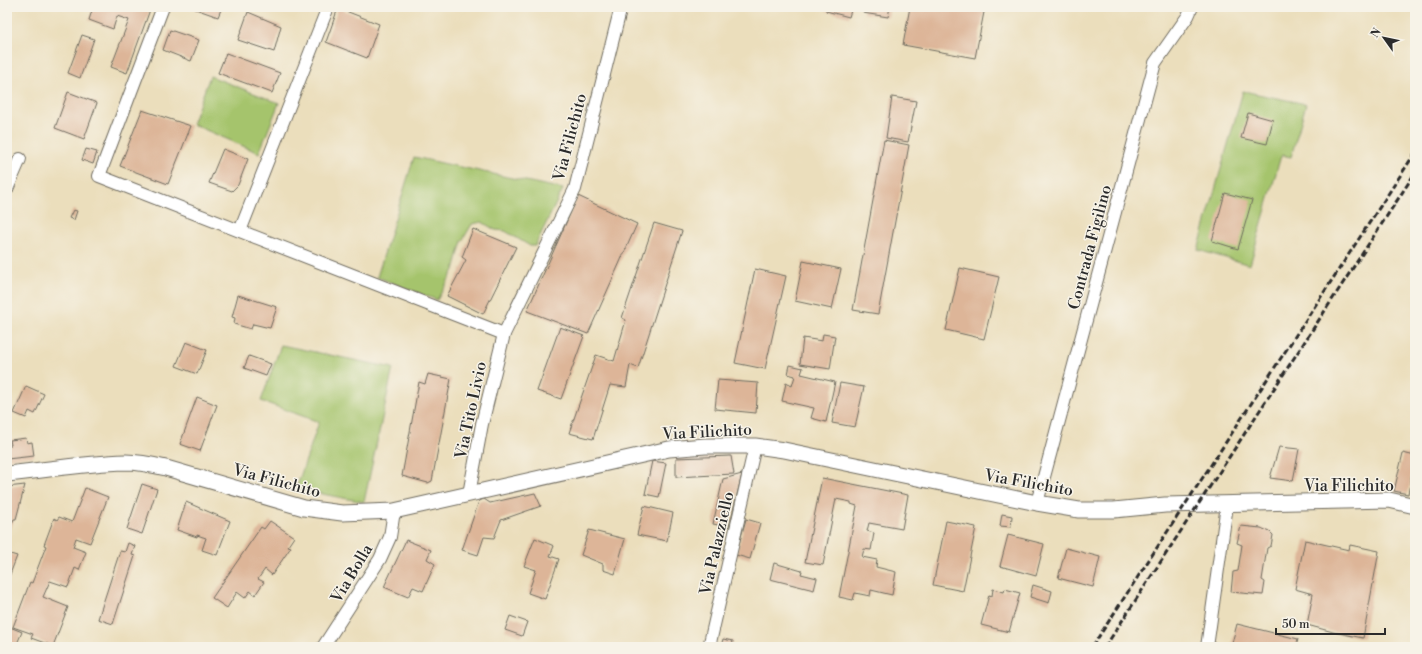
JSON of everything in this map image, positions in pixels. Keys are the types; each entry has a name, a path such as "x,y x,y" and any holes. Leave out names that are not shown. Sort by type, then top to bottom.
{"street":[{"path":"163,7 100,176 504,334"},
{"path":"240,231 328,7"},
{"name":"Via Filichito","path":"504,334 575,189 621,7"},
{"name":"Contrada Figilino","path":"1037,504 1155,63 1188,16 1192,7"},
{"path":"7,189 20,159"},
{"name":"Via Tito Livio","path":"469,494 482,424 504,334"},
{"name":"Via Filichito","path":"7,474 92,464 127,462 145,464 166,468 304,508 342,513 394,511 669,448 755,446 784,450 1037,504 1079,510 1114,510 1165,505 1227,505 1388,500 1415,506"},
{"name":"Via Palazziello","path":"709,647 755,446"},
{"path":"1207,647 1227,505"},
{"name":"Via Bolla","path":"324,647 380,559 390,537 394,511"}],"green space":[{"path":"210,76 279,103 259,153 192,124"},
{"path":"1243,91 1306,104 1291,157 1282,155 1280,159 1250,265 1198,250"},
{"path":"414,157 563,189 535,246 530,246 505,231 495,230 482,222 472,224 462,241 454,270 437,300 377,277"},
{"path":"281,345 393,368 364,502 296,489 319,422 261,401"}],"building":[{"path":"93,7 151,7 127,73 111,67 129,20 117,16 113,29 89,20"},
{"path":"190,7 222,7 218,17"},
{"path":"826,7 852,7 849,17 826,11"},
{"path":"864,7 890,7 888,17 863,13"},
{"path":"910,7 985,7 975,58 903,45"},
{"path":"338,8 379,24 367,58 326,42"},
{"path":"248,12 281,26 274,52 238,40"},
{"path":"170,30 199,40 191,61 163,50"},
{"path":"82,35 94,39 80,78 68,73"},
{"path":"226,53 280,73 272,93 218,73"},
{"path":"68,92 97,103 84,139 55,128"},
{"path":"892,97 916,101 908,142 886,138"},
{"path":"142,110 191,126 168,184 120,166"},
{"path":"1248,113 1273,120 1267,144 1241,138"},
{"path":"884,140 909,145 878,314 853,310"},
{"path":"86,149 97,152 93,164 82,160"},
{"path":"223,149 248,159 238,185 232,191 209,183"},
{"path":"1225,193 1252,200 1238,249 1212,241"},
{"path":"578,196 637,224 588,334 527,311"},
{"path":"73,210 77,211 74,220 69,218"},
{"path":"654,223 682,231 638,368 630,365 626,387 610,385 593,439 569,433 596,355 614,361 626,320 622,318"},
{"path":"473,229 516,247 483,314 447,296 466,260 462,257"},
{"path":"803,261 841,269 832,309 795,301"},
{"path":"960,268 999,277 984,339 946,330"},
{"path":"755,269 786,276 765,369 735,363"},
{"path":"238,295 277,307 270,328 253,324 251,329 234,324 235,318 232,317"},
{"path":"560,327 584,336 561,399 537,391"},
{"path":"823,334 835,336 830,369 800,364 803,338 822,341"},
{"path":"186,342 207,350 197,374 176,366"},
{"path":"249,356 271,364 266,376 244,368"},
{"path":"790,365 803,368 801,374 835,382 826,422 811,418 814,408 782,401 786,383 792,386 795,376 788,374"},
{"path":"428,374 451,379 432,481 428,483 402,476 419,382 425,384"},
{"path":"718,380 758,383 756,413 715,409"},
{"path":"840,383 864,387 855,427 832,423"},
{"path":"26,386 44,394 35,414 29,411 26,418 14,413"},
{"path":"197,397 217,405 200,451 180,444"},
{"path":"26,438 27,443 32,442 34,456 7,459 7,446 11,445 10,440"},
{"path":"1279,447 1299,449 1293,481 1270,478"},
{"path":"1403,453 1415,456 1408,494 1394,491"},
{"path":"731,456 734,474 676,477 676,458"},
{"path":"652,461 666,463 659,497 645,494"},
{"path":"742,474 729,527 713,524 723,479"},
{"path":"822,478 908,495 902,529 869,523 867,531 874,533 871,550 864,549 862,557 877,560 876,567 896,572 892,595 871,590 870,596 855,593 853,600 839,597 857,506 851,504 851,502 836,499 823,565 805,562"},
{"path":"142,484 157,489 142,534 127,529"},
{"path":"25,485 16,519 14,519 7,534 7,487"},
{"path":"85,488 108,497 90,543 76,538 73,547 86,552 79,570 75,568 68,587 50,581 43,597 68,607 53,646 31,638 33,634 13,627 30,582 32,583 46,546 44,545 54,518 57,520 59,517 72,522"},
{"path":"535,493 541,506 501,520 494,538 484,537 478,555 462,550 479,501 484,499 490,503"},
{"path":"186,502 230,521 217,555 202,550 206,538 197,535 197,537 177,530"},
{"path":"644,506 673,513 667,541 637,535"},
{"path":"1002,514 1012,516 1011,527 1000,526"},
{"path":"746,519 760,523 750,559 736,555"},
{"path":"270,521 294,537 288,546 291,547 272,575 265,569 258,579 264,582 255,595 250,591 245,598 237,592 227,608 212,598 261,527 264,529"},
{"path":"946,521 976,527 963,591 933,585"},
{"path":"1241,526 1261,528 1273,535 1271,546 1267,548 1262,580 1265,582 1263,595 1231,592 1233,572 1238,571 1242,545 1237,543"},
{"path":"589,530 625,539 615,574 603,570 603,564 581,555"},
{"path":"1008,535 1044,544 1036,576 1000,566"},
{"path":"535,538 554,546 550,556 559,559 545,599 528,593 536,570 524,566"},
{"path":"406,540 431,550 427,559 435,564 423,591 413,587 408,597 384,587"},
{"path":"1305,540 1349,550 1350,545 1379,551 1363,638 1307,625 1313,594 1295,589"},
{"path":"128,543 135,546 132,555 135,556 113,624 98,619 120,551 125,552"},
{"path":"1066,548 1100,557 1093,587 1058,578"},
{"path":"7,553 17,556 7,582"},
{"path":"774,563 802,571 801,574 817,578 814,590 770,579"},
{"path":"1033,585 1052,591 1049,603 1030,597"},
{"path":"993,589 1004,592 1005,589 1020,593 1009,632 981,625 989,595 992,596"},
{"path":"510,616 527,622 522,636 505,630"},
{"path":"1237,624 1298,639 1296,647 1231,647"},
{"path":"10,627 22,632 16,646 7,643 7,633"},
{"path":"723,639 733,641 732,647 721,647"}],"railway":[{"path":"1092,647 1415,153"},
{"path":"1105,647 1415,173"}]}
